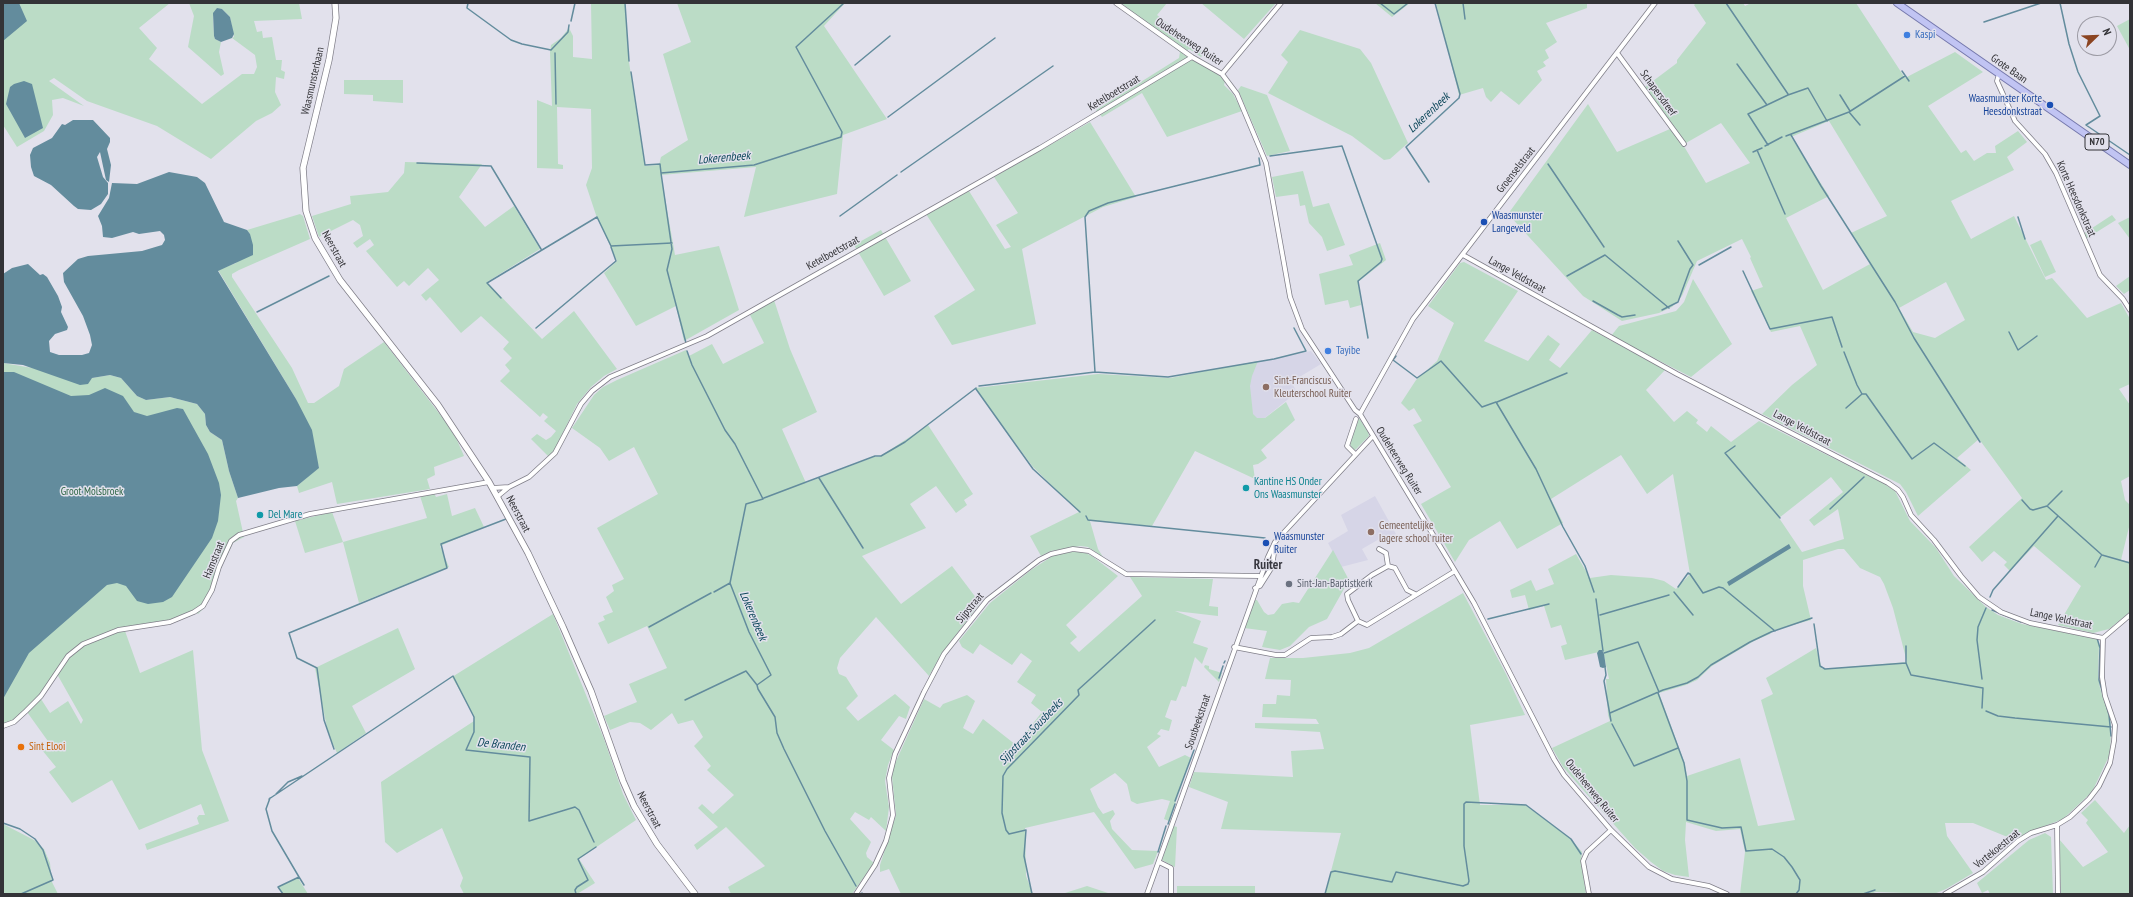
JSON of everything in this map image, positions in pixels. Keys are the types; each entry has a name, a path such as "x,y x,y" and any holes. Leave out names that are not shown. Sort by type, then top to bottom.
{"main road":[{"name":"Grote Baan","path":"1897,3 2130,165"}],"street":[{"name":"Waasmunsterbaan","path":"303,162 329,60 336,18 336,3"},
{"name":"Oudeheerweg Ruiter","path":"1116,3 1192,57 1222,74 1237,94 1266,163 1294,312 1310,341 1355,410 1360,414 1474,603 1554,759 1564,775 1612,830 1649,867 1672,879 1709,886 1728,894"},
{"path":"1222,74 1281,3"},
{"name":"Groenselstraat","path":"1360,414 1413,319 1463,256 1655,3"},
{"name":"Schapersdreef","path":"1617,53 1684,144"},
{"name":"Ketelboetstraat","path":"498,497 509,487 529,477 555,453 581,404 592,391 610,377 706,336 1040,148 1192,57"},
{"name":"Korte Heesdonkstraat","path":"1999,74 1997,81 2015,121 2045,154 2056,173 2100,275 2123,299 2130,310"},
{"name":"Neerstraat","path":"303,162 303,188 306,211 315,238 325,257 340,280 438,405 498,497 563,627 591,691 623,782 634,806 657,844 694,894"},
{"name":"Lange Veldstraat","path":"1463,256 1677,374 1888,483 1898,490 1904,497 1911,515 1934,540 1960,576 1979,596 2001,612 2030,623 2104,638"},
{"path":"1355,454 1347,446 1356,419"},
{"name":"Sousbeekstraat","path":"1147,894 1259,576 1275,542 1373,436"},
{"name":"Hamstraat","path":"3,726 14,722 41,696 68,656 83,644 118,630 170,622 194,612 203,606 212,590 219,567 231,541 239,535 310,514 489,482"},
{"name":"Ketelboetstraat","path":"492,488 509,487"},
{"name":"Sousbeekstraat","path":"1255,588 1260,586 1272,567 1275,542"},
{"name":"Sijpstraat","path":"856,894 875,866 888,836 893,815 889,778 895,754 924,692 944,654 987,600 1040,560 1051,554 1073,549 1089,551 1117,570 1126,574 1259,576"},
{"path":"1379,549 1386,554 1388,566"},
{"path":"1415,594 1407,590 1395,568 1388,566 1372,575 1347,594 1348,600 1358,621 1367,625 1406,602 1415,594 1455,571"},
{"path":"2104,638 2130,615"},
{"path":"1234,648 1284,655 1311,638 1332,637 1341,634 1358,621"},
{"name":"Vortekoestraat","path":"1944,894 1982,872 2018,841 2031,834 2057,826 2080,808 2099,786 2113,752 2115,725 2105,696 2102,676 2104,638"},
{"path":"2057,826 2058,894"},
{"path":"1589,894 1583,861 1586,852 1612,830"},
{"path":"1158,862 1170,868 1171,894"}],"shaded area":[{"name":"Sint-Franciscus Kleuterschool Ruiter","path":"1311,351 1321,364 1291,382 1297,392 1251,429 1238,365"},
{"name":"Gemeentelijke lagere school ruiter","path":"1375,496 1396,534 1383,542 1381,538 1362,549 1368,560 1341,567 1328,543 1348,531 1341,515"}],"green space":[{"path":"3,3 170,3 139,28 157,48 149,59 202,104 242,74 254,74 257,67 255,55 232,38 234,37 230,17 222,9 213,16 214,36 215,39 221,42 219,52 224,74 221,76 188,47 194,16 189,3 299,3 302,19 254,21 257,32 262,31 263,38 272,37 276,60 282,60 281,70 285,72 284,79 276,77 275,92 281,105 272,113 256,121 211,159 157,126 87,101 54,78 49,81 84,106 63,98 52,100 53,115 44,131 17,147 3,125"},
{"path":"591,3 625,3 629,62 645,166 659,165 661,157 688,140 663,54 691,42 677,3 845,3 824,26 887,119 843,135 837,194 744,217 756,167 661,175 675,255 719,246 739,310 684,341 676,306 636,326 604,273 617,261 596,215 586,185 592,168 591,109 557,107 558,164 563,165 563,169 537,168 537,100 552,106 551,45 561,38 569,28 573,36 573,57 592,59"},
{"path":"1121,3 1167,3 1157,15 1205,53 1201,57 1189,49 1183,54 1218,74 1225,81 1224,85 1233,94 1242,111 1167,137 1142,93 1102,117 1096,110 1179,58 1180,52"},
{"path":"1201,3 1276,3 1244,39"},
{"path":"1375,3 1410,3 1392,17"},
{"path":"1436,3 1587,3 1587,8 1546,23 1557,42 1545,50 1549,58 1543,62 1546,66 1537,71 1542,80 1519,105 1501,91 1491,102 1486,97 1483,88 1459,95"},
{"path":"1696,3 1743,3 1745,6 1751,3 1856,3 1905,78 1955,52 1983,72 1928,106 1961,153 1966,150 1974,161 1987,153 1996,153 1995,146 2018,131 2027,142 2007,157 2014,170 1951,201 1971,239 2014,216 2046,280 2052,278 2087,318 2121,303 2130,319 2130,384 2119,389 2130,405 2130,476 2121,481 2125,500 2130,505 2130,523 2121,560 2130,562 2130,612 2109,629 2093,633 2058,625 2081,586 2034,546 2010,571 2004,565 2007,562 1994,551 1982,562 1969,547 2022,498 1979,439 1957,458 1971,470 1918,516 1906,492 1900,484 1762,414 1792,385 1817,365 1800,326 1771,332 1751,291 1763,287 1742,239 1697,261 1682,296 1672,307 1659,313 1622,321 1583,296 1508,214 1588,104 1617,152 1670,129 1685,148 1706,183 1750,163 1721,123 1686,143 1645,87 1677,63 1677,60 1706,23 1694,5","holes":["1829,121 1887,216 1851,233 1870,264 1823,290 1786,218 1829,196 1791,137","1946,282 1965,320 1935,338 1913,332 1899,308"]},
{"path":"2130,19 2130,50 2117,26"},
{"path":"1300,30 1360,49 1371,63 1408,143 1390,159 1384,160 1352,136 1268,93 1288,62 1281,55"},
{"path":"344,80 403,80 403,103 373,101 373,95 344,94"},
{"path":"1241,86 1267,95 1290,151 1267,156 1238,90"},
{"path":"1090,122 1136,197 1103,207 1022,249 1036,324 952,345 934,316 975,290 926,214 969,191 1005,249 1011,247 996,225 1018,213 994,177"},
{"path":"405,162 482,164 459,197 485,227 514,206 540,249 487,282 542,339 574,311 617,369 604,376 591,387 577,404 554,451 548,456 531,439 537,434 546,440 556,431 544,421 548,417 543,413 540,417 500,381 510,371 505,365 512,358 503,349 509,342 481,316 461,333 430,297 426,301 421,295 439,280 428,268 409,286 404,281 397,287 366,251 374,245 370,239 357,248 353,243 363,236 360,225 353,220 319,237 312,216 351,204 350,196 388,192 404,173"},
{"path":"1303,171 1313,207 1329,203 1345,245 1327,251 1322,237 1309,223 1305,205 1300,206 1298,194 1276,197 1272,177"},
{"path":"300,214 303,216 310,239 239,270 232,274 232,277 292,368 308,403 314,403 339,386 344,369 384,342 445,421 457,440 464,456 434,467 435,475 427,479 430,489 337,504 332,482 299,493 297,486 319,467 296,399 218,270 236,263 250,234 247,230"},
{"path":"2112,215 2116,220 2084,240 2083,234"},
{"path":"2130,217 2130,239 2118,223"},
{"path":"881,230 911,281 884,296 854,245"},
{"path":"2041,240 2056,272 2045,277 2030,245"},
{"path":"1380,243 1386,260 1358,282 1361,305 1350,308 1348,300 1325,305 1319,274 1353,265 1349,255"},
{"path":"1464,262 1518,291 1484,341 1528,361 1548,335 1560,344 1549,360 1560,368 1592,330 1665,370 1646,390 1674,422 1687,411 1698,420 1696,423 1707,432 1711,426 1731,442 1759,421 1883,483 1895,491 1910,521 1936,548 1954,576 1986,607 1998,615 2022,624 2097,639 2099,645 2098,676 2100,688 2110,718 2111,728 2110,754 2092,792 2063,819 2027,833 2015,840 1973,823 1945,823 1947,836 1973,873 1946,889 1934,894 1876,892 1870,894 1740,894 1745,852 1740,829 1716,831 1686,822 1685,840 1689,877 1663,871 1651,862 1635,848 1563,767 1552,748 1610,721 1608,715 1606,679 1609,679 1603,651 1565,660 1561,646 1567,644 1561,625 1551,628 1544,606 1529,610 1525,595 1512,598 1510,590 1531,580 1536,591 1554,584 1548,569 1576,554 1590,578 1611,575 1652,578 1664,581 1676,589 1690,574 1673,474 1647,494 1621,455 1551,499 1563,523 1517,549 1500,521 1469,540 1455,562 1421,504 1451,487 1413,425 1422,421 1414,408 1409,411 1401,403 1416,380 1437,361 1454,323 1428,306 1460,263","holes":["1831,477 1843,492 1809,520 1814,526 1838,509 1844,539 1802,552 1779,518","1838,549 1844,549 1860,568 1880,577 1893,608 1907,662 1822,669 1816,648 1766,678 1773,694 1761,700 1795,820 1758,826 1740,758 1687,776 1685,764 1659,693 1697,680 1712,666 1754,641 1770,634 1774,630 1811,620 1803,586 1803,560"]},
{"path":"2130,276 2130,290 2124,294 2116,286"},
{"path":"1693,279 1732,344 1691,377 1611,336 1619,326 1676,311 1684,302"},
{"path":"774,300 790,349 817,412 782,429 806,483 874,457 879,457 928,425 973,494 964,500 967,505 956,513 936,486 910,504 926,528 862,556 901,604 952,566 980,603 943,652 929,676 876,617 840,658 837,668 839,674 846,677 858,696 846,708 858,721 895,694 910,707 906,719 899,716 881,740 894,750 888,765 885,781 889,807 886,831 871,817 869,820 855,812 850,819 871,842 866,853 867,857 874,863 852,894 731,894 728,887 765,866 726,827 697,850 694,845 718,827 698,808 702,804 713,814 734,795 707,770 711,766 694,746 703,737 693,720 678,724 672,713 651,730 640,723 630,722 610,730 604,716 637,702 629,684 667,668 647,626 608,644 598,623 605,620 603,616 613,612 606,597 614,591 612,585 624,579 597,528 658,494 634,447 609,461 600,448 572,428 594,395 603,387 617,380 686,350 689,356 712,344 723,364 764,343 750,315"},
{"path":"1258,361 1250,386 1253,414 1257,418 1265,418 1286,402 1295,420 1261,450 1267,458 1258,464 1253,465 1255,479 1195,451 1152,526 1090,521 1098,549 1103,557 1088,547 1081,546 1051,551 1041,556 1030,536 1079,512 1033,467 975,388 1098,374 1170,378"},
{"name":"Groot Molsbroek","path":"3,363 92,378 110,375 121,378 137,396 146,400 170,397 197,404 205,414 206,425 210,432 222,440 229,471 238,498 236,501 244,537 233,543 221,568 214,591 205,607 198,614 193,611 172,620 126,628 125,631 140,673 193,650 202,750 229,821 147,850 145,844 199,824 197,818 199,815 205,815 201,804 139,830 112,780 72,803 49,772 56,767 42,750 50,744 27,712 3,727","holes":["57,674 83,720 81,724 68,701 50,713 41,699 40,695"]},
{"path":"1359,418 1369,436 1355,450 1352,449 1350,444"},
{"path":"434,493 436,497 447,494 452,516 475,508 484,527 440,546 449,567 359,603 343,542 427,518 420,496"},
{"path":"332,512 343,542 305,553 295,521"},
{"path":"1333,550 1349,580 1327,619 1309,627 1290,646 1280,650 1262,647 1267,631 1244,628 1255,600 1257,600 1264,612 1268,615 1274,614 1282,604 1293,602 1299,603"},
{"path":"1076,551 1084,552 1092,556 1118,576 1066,625 1077,637 1070,643 1079,652 1142,596 1130,577 1213,579 1209,606 1218,607 1218,616 1175,611 1201,621 1193,643 1208,648 1202,664 1195,657 1186,687 1182,686 1176,701 1171,700 1165,717 1172,720 1169,731 1161,729 1157,734 1161,736 1147,747 1159,767 1185,755 1191,758 1169,821 1164,819 1170,801 1162,799 1137,804 1131,801 1127,784 1115,773 1090,789 1098,807 1103,814 1113,810 1115,814 1110,821 1112,829 1132,850 1158,851 1153,864 1135,869 1094,812 1025,828 1026,876 1033,894 901,894 889,869 880,872 880,865 896,815 892,777 893,768 924,699 940,708 943,704 967,695 975,701 963,728 973,734 983,719 1016,745 1042,712 1031,703 1036,695 1017,682 1032,661 1021,653 1012,665 980,644 973,654 962,647 959,641 990,603 1031,570 1054,555"},
{"path":"1463,593 1506,674 1525,715 1470,725 1480,805 1525,805 1571,839 1582,852 1581,862 1586,894 1325,894 1341,833 1221,829 1228,802 1189,787 1194,772 1293,777 1291,751 1324,749 1320,732 1255,728 1255,723 1319,724 1316,719 1262,717 1263,704 1276,704 1277,695 1290,696 1291,680 1265,679 1270,658 1303,658 1350,653 1369,648"},
{"path":"553,614 604,739 623,794 636,820 579,859 595,883 577,894 464,894 460,886 463,878 442,828 397,853 385,842 381,782 474,721 474,716 452,677"},
{"path":"398,628 415,669 352,706 366,733 337,753 328,733 315,668"},
{"path":"1205,665 1209,666 1209,669 1222,673 1219,682 1204,667"},
{"path":"2095,800 2124,833 2130,825 2130,894 2061,894 2059,839 2083,867 2108,852 2086,823 2088,820 2081,813"},
{"path":"3,824 34,840 44,849 50,863 52,882 58,894 3,894"},
{"path":"1174,826 1177,827 1175,867 1162,860"},
{"path":"2045,833 2051,837 2053,894 1990,894 1988,890 1982,893 1977,883 2029,840"},
{"path":"298,878 308,894 284,894 278,887"},
{"path":"1087,886 1111,894 1062,894"},
{"path":"1177,886 1255,886 1255,894 1177,894"}],"water":[{"path":"3,3 19,3 27,21 3,41"},
{"path":"217,8 222,9 230,17 234,34 232,38 221,42 215,39 214,36 213,13"},
{"path":"24,81 32,84 43,128 25,138 6,104 10,87"},
{"path":"73,120 93,120 110,138 107,149 111,165 109,182 106,180 100,152 97,157 103,177 108,183 108,194 101,204 91,210 78,209 51,185 34,176 31,167 30,155 33,148 52,138 62,124 65,125"},
{"path":"169,172 197,177 205,183 224,222 247,230 250,234 253,245 253,255 218,271 296,399 312,430 319,468 297,486 279,488 238,498 229,471 222,440 210,432 206,425 205,414 197,404 170,397 146,400 137,396 121,378 110,375 92,378 88,384 80,385 23,365 3,363 3,274 12,268 28,264 40,275 43,274 47,277 58,296 62,307 61,312 68,327 67,330 55,334 49,341 50,352 59,355 82,355 89,353 92,345 90,335 83,316 64,282 63,273 78,259 88,256 142,251 162,245 165,240 164,235 160,231 139,234 133,232 112,238 103,237 102,226 98,216 109,198 112,183 137,184"},
{"name":"Groot Molsbroek","path":"3,372 14,372 71,396 89,395 105,388 123,396 134,412 147,416 177,408 183,409 208,454 219,483 221,495 218,521 212,538 172,597 163,602 148,604 137,601 126,586 117,583 107,585 29,653 3,699"},
{"path":"1789,544 1791,548 1729,586 1727,582"},
{"path":"1599,650 1602,650 1604,654 1606,667 1603,668 1600,667 1597,653"}],"waterway":[{"path":"468,3 467,8 511,40 522,44 551,50 568,32 569,25"},
{"path":"571,21 575,3"},
{"path":"625,3 629,61"},
{"name":"Lokerenbeek","path":"686,343 667,270 672,249 661,173 754,165 841,137 842,132 796,47 844,3"},
{"path":"1380,3 1394,14 1408,3"},
{"name":"Lokerenbeek","path":"1429,182 1406,147 1459,98 1460,94 1435,3"},
{"path":"1463,3 1465,19"},
{"path":"1726,3 1788,94"},
{"path":"1984,22 2041,3"},
{"path":"2060,3 2069,44 2078,72 2100,116 2086,125 2130,155"},
{"path":"855,65 890,36"},
{"path":"888,117 995,38"},
{"path":"555,53 556,104"},
{"path":"1737,64 1767,105"},
{"path":"901,172 1053,66"},
{"path":"1902,71 1909,81"},
{"path":"631,72 645,165 660,164 661,173"},
{"path":"1786,136 1849,112 1905,76"},
{"path":"1768,145 1748,114 1788,95 1808,88 1827,121"},
{"path":"1840,95 1850,111"},
{"path":"1849,112 1860,125"},
{"path":"1791,135 1821,186 1895,302 1914,338 1980,442"},
{"path":"1765,146 1782,137"},
{"path":"1270,156 1342,146 1382,259 1381,262 1358,281 1368,338"},
{"path":"1753,152 1762,148"},
{"path":"1757,150 1785,214"},
{"path":"979,386 1095,372 1085,217 1089,211 1108,203 1260,165 1259,158"},
{"path":"417,163 491,166 541,249"},
{"path":"1548,164 1604,247"},
{"path":"840,216 897,175"},
{"path":"501,298 487,283 597,217 611,246 672,243"},
{"path":"2018,217 2025,239"},
{"path":"1662,310 1678,302 1690,269 1693,265 1678,241"},
{"path":"536,328 616,261 611,247"},
{"path":"1699,265 1731,247"},
{"path":"1567,276 1605,255 1669,308"},
{"path":"1743,271 1770,329 1832,317 1842,347"},
{"path":"257,312 329,276"},
{"path":"1593,301 1622,317 1635,315"},
{"path":"1095,372 1168,377 1274,359 1306,351 1294,328"},
{"path":"2009,332 2018,350 2037,336"},
{"name":"Lokerenbeek","path":"687,351 692,365 725,430 735,444 763,499 746,504 730,583 749,632 771,675 757,685 758,689 775,717 777,733 784,749 825,831 856,886"},
{"path":"1844,352 1862,394"},
{"path":"1396,356 1393,360 1417,378 1441,361 1482,407 1496,402 1536,469 1563,527 1585,566 1594,592"},
{"path":"1497,402 1567,373"},
{"path":"764,498 875,456 881,456 905,442 976,388"},
{"path":"976,389 1033,469 1080,512"},
{"path":"1846,408 1862,394 1866,394 1912,459 1934,443 1965,466"},
{"path":"1735,446 1725,453 1780,518"},
{"path":"1830,509 1864,477"},
{"path":"819,478 863,548"},
{"path":"2048,505 2062,491"},
{"path":"2022,500 2030,509 2033,510 2047,506 2102,555 2130,563"},
{"path":"1086,516 1088,520 1265,538"},
{"path":"1990,597 1993,590 2058,516"},
{"name":"De Branden","path":"334,749 324,720 317,668 297,658 289,633 447,568 441,544 506,519"},
{"path":"2095,567 2101,556"},
{"path":"1678,587 1688,573 1703,593 1719,587 1723,588 1775,631"},
{"path":"714,592 730,583"},
{"path":"1674,592 1693,615"},
{"path":"649,627 711,593"},
{"path":"1600,615 1669,595"},
{"path":"1596,599 1603,651"},
{"path":"1488,619 1549,604"},
{"path":"1982,679 1977,640 1978,627 1986,608"},
{"path":"1992,610 2021,622"},
{"path":"1610,713 1663,690 1687,683 1698,677 1711,665 1750,642 1771,632 1812,618"},
{"name":"Sijpstraat-Sousbeeks","path":"1032,894 1024,856 1026,830 1009,834 1006,830 1002,813 1003,776 1007,769 1079,695 1078,690 1155,620"},
{"path":"1814,624 1820,666 1825,669 1906,663 1911,675 1983,688 1982,708"},
{"path":"2097,638 2100,648 2099,680 2109,715 2111,736"},
{"path":"1604,653 1638,642 1659,692"},
{"path":"1906,646 1906,663"},
{"path":"1219,678 1223,666"},
{"path":"1605,667 1606,675 1604,681 1611,721"},
{"path":"685,700 746,671 757,685"},
{"name":"De Branden","path":"269,799 453,676 474,717 474,732 466,750 530,757 529,821 575,807 579,810 594,842"},
{"path":"1658,693 1684,763 1687,781 1687,820 1722,828 1741,827 1746,851 1772,849 1784,857 1800,880 1799,890 1796,894"},
{"path":"1986,711 1998,716 2111,727"},
{"path":"1612,724 1634,766 1678,748"},
{"path":"1175,801 1194,750"},
{"name":"De Branden","path":"276,794 288,782 302,776"},
{"name":"De Branden","path":"270,798 266,809 272,831 299,877 278,887 283,894"},
{"path":"1325,894 1331,872 1335,871 1392,882 1396,872 1463,886 1468,884 1469,881 1464,846 1464,804 1466,802 1526,805 1571,839 1581,854"},
{"path":"1168,824 1175,804"},
{"path":"3,823 20,829 35,839 43,850 53,880 21,894"},
{"path":"1158,852 1166,826"},
{"name":"De Branden","path":"576,894 575,890 577,887 588,880 578,859 596,847"},
{"path":"299,877 304,885"},
{"path":"1863,894 1875,890"}],"place":[{"name":"Kaspi","path":"1907,35"},
{"name":"Waasmunster Korte Heesdonkstraat","path":"2050,105"},
{"name":"Waasmunster Langeveld","path":"1484,222"},
{"name":"Tayibe","path":"1328,351"},
{"name":"Sint-Franciscus Kleuterschool Ruiter","path":"1266,387"},
{"name":"Kantine HS Onder Ons Waasmunster","path":"1246,488"},
{"name":"Del Mare","path":"260,515"},
{"name":"Gemeentelijke lagere school ruiter","path":"1371,532"},
{"name":"Waasmunster Ruiter","path":"1266,543"},
{"name":"Sint-Jan-Baptistkerk","path":"1289,584"},
{"name":"Sint Elooi","path":"21,747"}],"district":[{"name":"Ruiter","path":"1268,565"}]}
